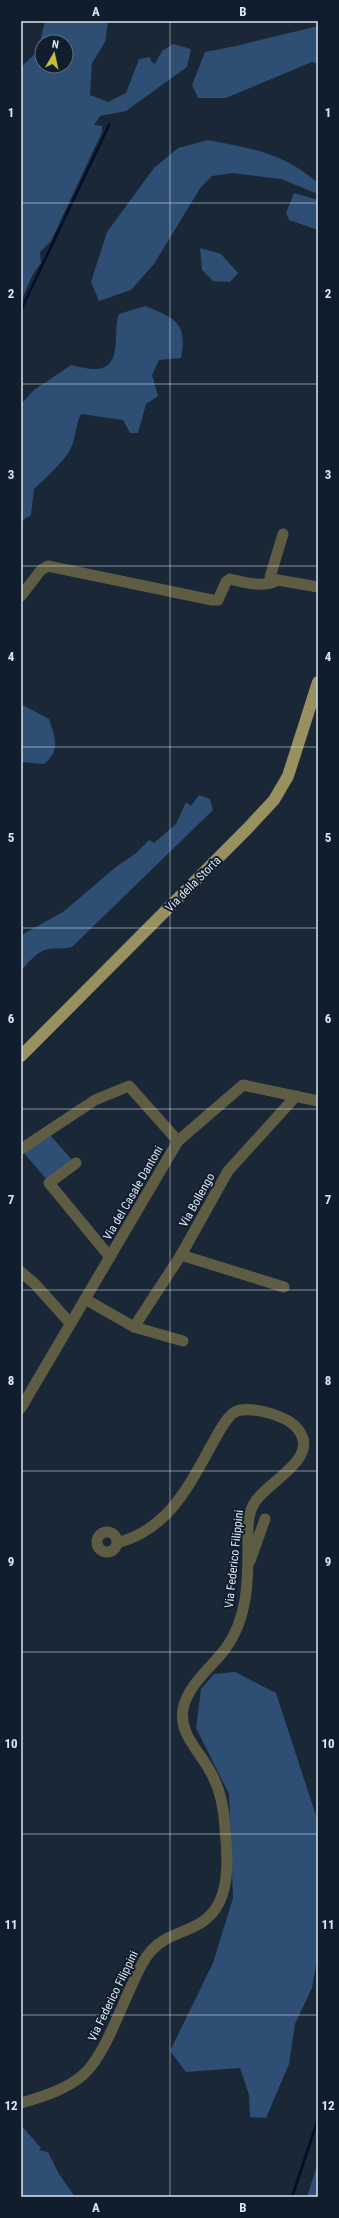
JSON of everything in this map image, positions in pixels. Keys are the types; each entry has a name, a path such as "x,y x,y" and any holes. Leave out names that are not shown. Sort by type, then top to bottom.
{"main road":[{"name":"Via della Storta","path":"21,1056 274,800 288,776 318,682"}],"street":[{"path":"284,534 269,572 270,576 278,580 318,588"},
{"path":"21,596 41,570 48,566 212,600 218,600 226,582 230,579 260,585 268,585 278,580"},
{"path":"178,1141 243,1085 318,1101"},
{"name":"Via del Casale Dantoni","path":"21,1149 95,1100 129,1086 178,1141 21,1408"},
{"name":"Via Bollengo","path":"134,1326 181,1255 218,1186 232,1165 296,1096"},
{"path":"76,1163 50,1182 110,1257"},
{"path":"181,1255 284,1287"},
{"path":"21,1272 35,1284 70,1323"},
{"path":"84,1299 134,1326 182,1342"},
{"name":"Via Federico Filippini","path":"21,2103 67,2086 86,2073 98,2056 148,1954 166,1940 202,1924 212,1914 220,1902 224,1887 226,1860 223,1808 212,1773 187,1737 183,1715 188,1694 224,1650 236,1631 243,1610 248,1567 248,1524 253,1504 260,1495 298,1462 303,1445 301,1433 290,1422 251,1409 237,1410 228,1418 188,1488 166,1516 147,1531 117,1543"},
{"path":"248,1567 265,1519"}],"shaded area":[{"path":"45,21 108,21 105,42 92,63 90,95 108,102 126,93 139,59 150,57 151,61 155,64 162,51 173,44 191,49 187,67 126,111 100,116 94,125 102,126 102,132 51,241 40,252 41,263 33,274 21,301 21,67 34,55 34,74 74,74 74,34 42,34"},
{"path":"318,26 318,64 312,62 226,98 198,98 192,85 205,52"},
{"path":"208,140 253,149 292,164 318,183 318,194 281,179 233,173 212,176 201,187 154,264 131,290 99,301 91,282 107,232 154,168 178,148"},
{"path":"294,193 318,200 318,230 289,220 286,213"},
{"path":"200,248 221,254 238,273 230,282 213,281 202,270"},
{"path":"145,306 164,314 177,323 181,329 183,337 181,358 159,360 152,375 158,396 146,404 138,433 130,433 123,420 81,414 75,437 68,454 34,489 31,515 23,520 21,529 21,404 34,390 71,365 93,369 105,367 114,356 119,314"},
{"path":"21,704 49,719 55,738 55,749 53,754 44,764 21,762"},
{"path":"199,795 210,799 213,810 72,947 45,950 34,957 21,971 21,937 23,934 63,912 117,866 135,854 149,840 154,843 176,824 186,802 191,806"},
{"path":"50,1135 73,1161 47,1180 23,1152"},
{"path":"235,1672 276,1693 318,1822 318,1952 312,1988 295,2024 289,2064 266,2118 250,2117 249,2095 240,2068 186,2072 170,2051 213,1963 233,1898 229,1794 196,1728 201,1689 214,1674"},
{"path":"21,2125 41,2148 39,2150 48,2152 59,2174 75,2197 21,2197"},
{"path":"318,2162 318,2197 307,2197"}],"waterway":[{"path":"21,310 109,125"},
{"path":"292,2197 318,2119"}]}
